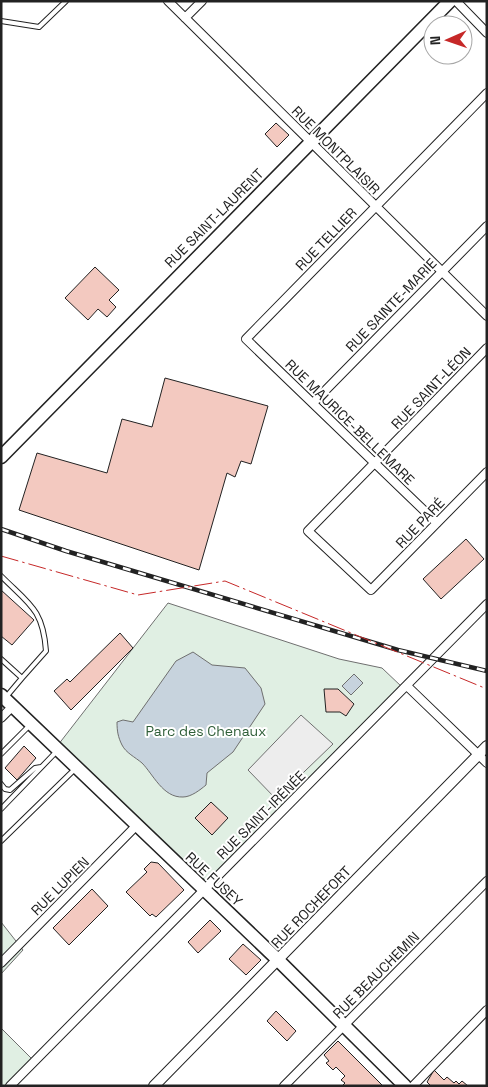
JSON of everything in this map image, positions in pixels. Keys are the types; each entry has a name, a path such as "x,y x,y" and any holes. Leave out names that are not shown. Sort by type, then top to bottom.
{"main road":[{"name":"RUE SAINT-LAURENT","path":"1,457 450,1"},
{"name":"RUE FUSEY","path":"6,700 278,960 406,1086"}],"street":[{"name":"RUE MONTPLAISIR","path":"168,1 487,316"},
{"path":"185,18 202,1"},
{"path":"456,1 487,33"},
{"name":"RUE TELLIER","path":"246,339 487,93"},
{"name":"RUE SAINTE-MARIE","path":"313,403 487,226"},
{"name":"RUE MAURICE-BELLEMARE","path":"246,339 437,523"},
{"name":"RUE SAINT-LÉON","path":"371,590 308,531 487,348"},
{"name":"RUE PARÉ","path":"371,590 487,472"},
{"name":"RUE SAINT-IRÉNÉE","path":"10,1086 487,604"},
{"path":"407,686 487,763"},
{"path":"1,718 6,700"},
{"name":"RUE ROCHEFORT","path":"154,1086 487,746"},
{"name":"RUE LUPIEN","path":"1,963 136,826"},
{"name":"RUE BEAUCHEMIN","path":"284,1086 487,882"},
{"path":"413,1086 487,1010"}],"lane":[{"path":"1,21 38,26 66,1"},
{"path":"1,576 38,612 45,631 46,650 6,700"},
{"path":"1,659 22,678"},
{"path":"1,754 31,724"},
{"path":"2,807 58,750"},
{"path":"2,785 5,790 10,790 35,768 41,768"},
{"path":"1,841 76,768"}],"green space":[{"name":"Parc des Chenaux","path":"168,603 339,659 382,668 402,687 208,885 58,745"},
{"path":"1,922 23,950 1,974"},
{"path":"1,1028 37,1064 16,1086 1,1086"}],"shaded area":[{"path":"193,652 212,665 245,668 261,688 265,704 233,752 207,773 206,785 192,795 183,797 170,794 164,790 142,763 126,750 119,737 117,722 123,720 133,722 176,661"},
{"path":"354,674 363,683 351,695 342,686"},
{"path":"301,715 333,744 276,799 248,770"}],"building":[{"path":"276,123 289,135 277,147 265,134"},
{"path":"95,267 119,290 109,300 116,307 107,317 98,309 88,320 65,298"},
{"path":"165,378 268,406 251,464 241,461 235,477 227,473 199,570 19,510 37,453 107,473 122,419 152,427"},
{"path":"466,539 484,559 441,599 423,579"},
{"path":"1,590 34,620 12,645 1,636"},
{"path":"120,633 133,648 71,710 54,691 67,679 70,682"},
{"path":"324,689 338,689 354,704 346,716 340,712 326,712"},
{"path":"24,746 36,758 17,780 5,768"},
{"path":"211,802 228,818 212,835 195,818"},
{"path":"151,862 158,863 184,890 156,917 152,914 150,916 126,892 147,872 144,869"},
{"path":"92,889 108,906 69,945 53,928"},
{"path":"210,920 221,931 198,953 188,942"},
{"path":"243,944 261,960 246,975 229,959"},
{"path":"276,1011 296,1031 287,1041 267,1021"},
{"path":"338,1041 383,1086 342,1086 345,1083 341,1080 345,1076 336,1067 333,1070 326,1063 329,1061 324,1055"},
{"path":"434,1070 444,1080 447,1077 454,1083 456,1081 459,1084 462,1081 468,1086 431,1086 427,1082"}],"railway":[{"path":"1,529 66,551 398,650 487,671"}],"power":[{"path":"1,556 138,595 225,581 487,689"}]}
